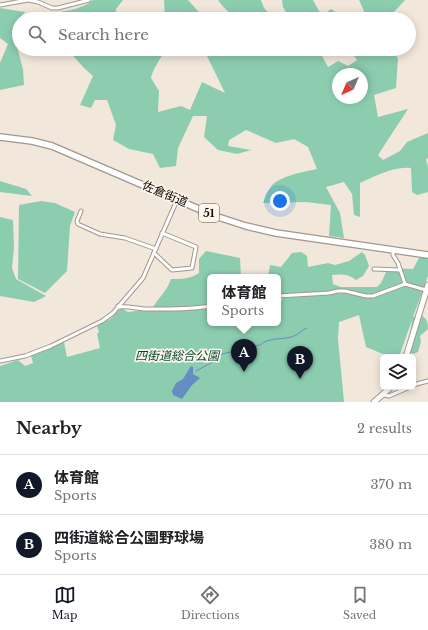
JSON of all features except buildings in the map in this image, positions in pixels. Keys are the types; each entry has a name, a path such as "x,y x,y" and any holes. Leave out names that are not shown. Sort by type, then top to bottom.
{"highway":[{"name":"佐倉街道","path":"0,137 16,138 52,146 215,216 246,226 276,233 428,255"}],"main road":[{"path":"407,354 428,285"},
{"path":"374,402 388,390"}],"street":[{"path":"0,5 28,0 38,2 52,8 58,8 89,0"},
{"path":"0,361 25,356 51,346 102,321 113,313 143,278 177,200"},
{"path":"81,211 77,221 80,225 100,234 125,238 155,251 172,270 192,268 196,247 162,233"},
{"path":"392,250 405,284"},
{"path":"374,269 400,270"},
{"path":"281,296 330,293 338,291 373,296 405,284 426,290"},
{"path":"118,306 155,309 207,306"},
{"path":"416,385 428,381"},
{"path":"384,395 389,396 403,390"}],"green space":[{"path":"93,0 123,0 116,9 116,12 56,12 77,8"},
{"path":"164,0 188,0 199,12 165,12"},
{"path":"218,0 261,0 264,8 268,12 229,12"},
{"path":"282,0 313,0 320,12 286,12 283,7"},
{"path":"359,0 405,0 394,12 364,12"},
{"path":"0,8 25,12 12,12 12,56 19,56 23,69 24,85 0,90 0,63 8,44 0,38"},
{"path":"331,9 336,12 327,12"},
{"path":"73,56 162,56 151,78 159,91 158,112 181,106 190,110 202,82 225,93 207,56 322,56 328,67 338,61 348,66 357,60 354,56 396,56 398,58 396,88 374,95 378,117 408,109 378,155 383,160 400,151 407,142 428,133 428,158 426,159 428,167 428,192 417,195 412,192 411,168 385,172 360,183 360,217 354,215 352,194 344,182 326,187 340,213 344,238 329,236 331,205 306,202 263,203 270,188 278,180 291,175 317,169 308,147 294,139 276,143 246,130 229,140 228,146 251,150 237,154 218,150 204,137 207,116 193,116 178,148 176,166 160,168 153,154 129,149 113,140 116,125 107,100 95,100 91,108 80,105 93,76"},
{"path":"0,181 26,189 32,196 0,192"},
{"path":"41,201 55,203 75,212 70,226 67,271 45,293 18,279 19,205"},
{"path":"0,217 13,220 14,248 12,268 16,279 46,296 34,302 0,296"},
{"name":"四街道総合公園","path":"206,251 240,258 241,274 207,274 207,326 281,326 281,302 283,296 281,296 281,274 268,274 270,265 281,267 292,253 301,252 307,256 308,267 328,263 335,265 349,261 362,252 365,255 369,266 363,276 356,280 345,275 332,275 333,284 341,287 377,287 381,283 388,268 413,269 420,256 428,258 428,276 413,317 423,316 427,321 428,329 420,336 421,342 418,352 413,354 408,351 412,320 400,354 383,354 366,347 359,315 339,322 338,339 344,402 0,402 0,366 18,360 25,366 33,363 31,356 64,342 67,357 100,348 97,326 110,319 121,308 128,312 152,309 171,279 189,278 199,273 199,259"}],"water":[{"path":"191,366 193,367 193,374 200,378 192,385 182,399 173,395 172,391 176,383 183,379"}],"waterway":[{"path":"196,371 218,359 222,354 260,345 268,340 292,337 307,328"}],"place":[{"name":"体育館","path":"244,372"},
{"name":"四街道総合公園野球場","path":"300,379"}]}
